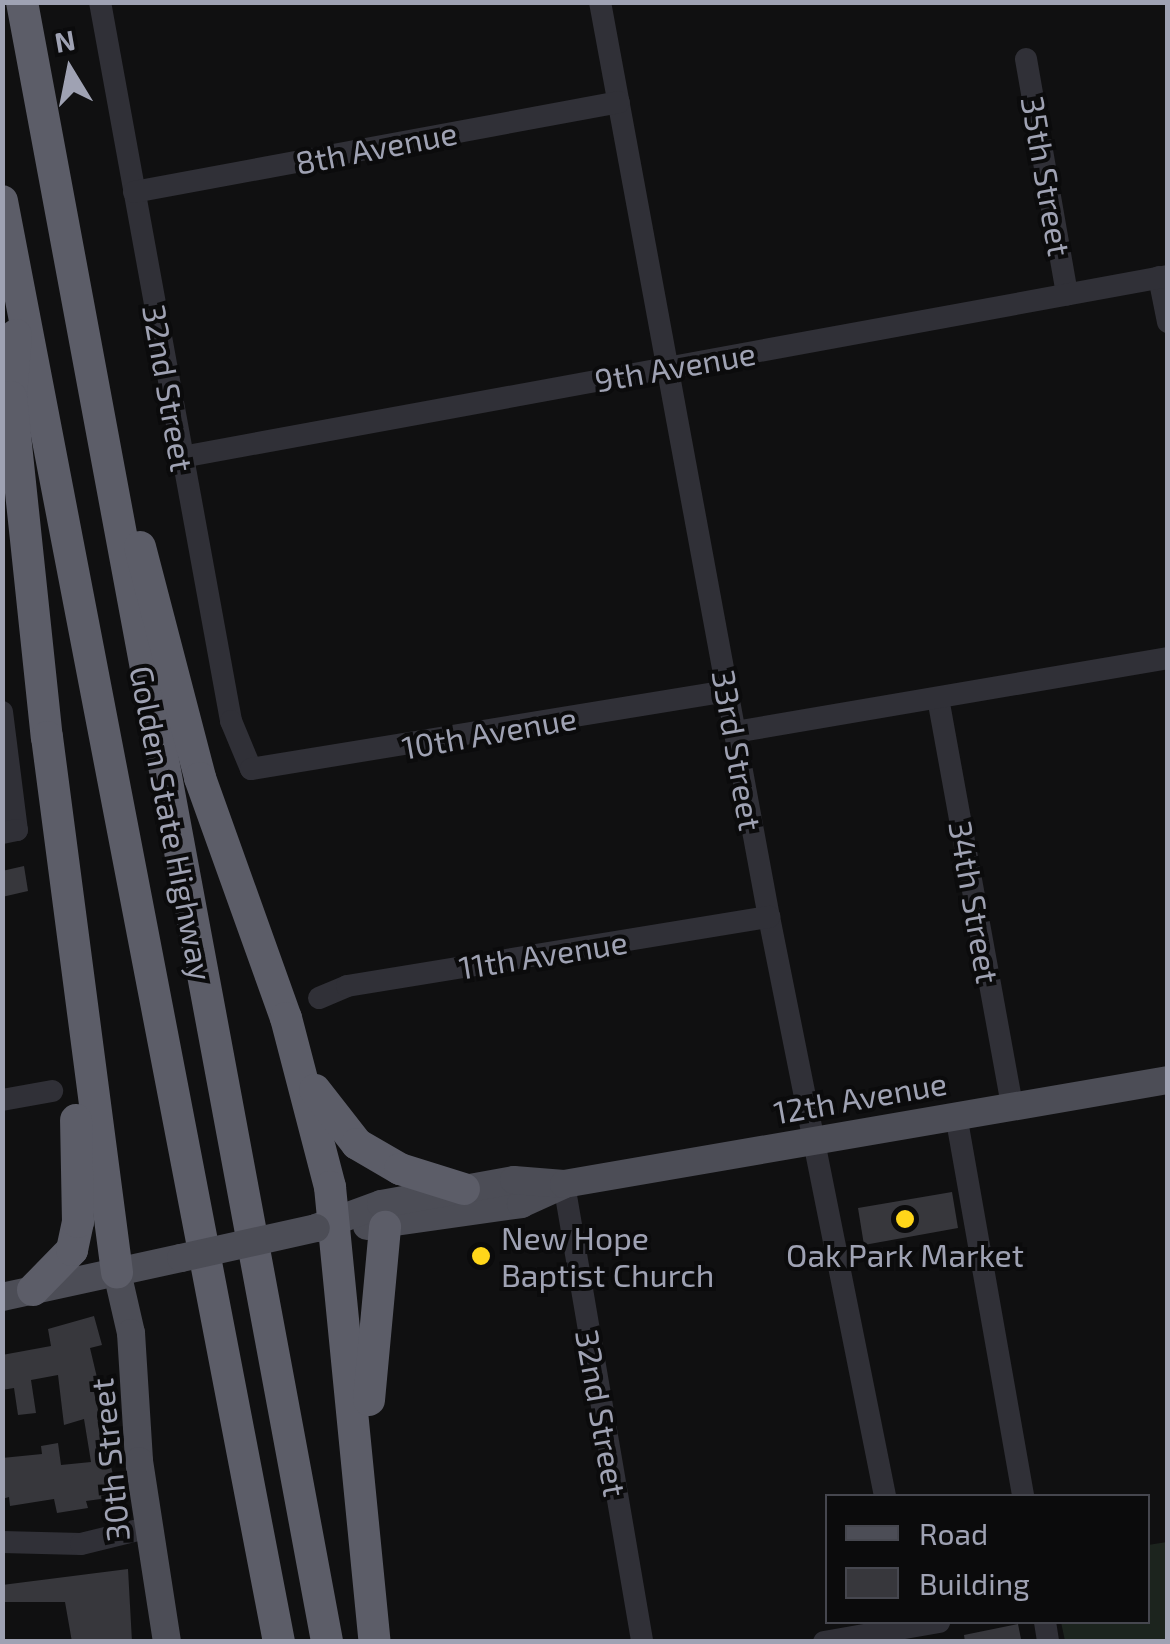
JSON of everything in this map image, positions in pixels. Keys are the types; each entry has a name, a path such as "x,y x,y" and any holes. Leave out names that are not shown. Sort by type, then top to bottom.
{"highway":[{"name":"Golden State Highway","path":"22,2 83,349 327,1642"},
{"name":"Golden State Highway","path":"2,201 279,1642"},
{"path":"19,290 12,397 85,1061 130,1269"},
{"path":"83,349 200,778 300,1062 322,1102 358,1144 400,1170 464,1190"},
{"path":"18,1294 72,1250 78,1222 76,1119 85,1061"},
{"path":"300,1062 362,1484 375,1642"},
{"path":"362,1484 386,1227"}],"main road":[{"name":"12th Avenue","path":"18,1294 326,1226 381,1204 514,1180 564,1184 1168,1080"},
{"name":"12th Avenue","path":"326,1226 386,1227 522,1204 564,1184"},
{"name":"30th Street","path":"130,1269 131,1332 150,1527 168,1642"}],"street":[{"name":"32nd Street","path":"100,2 231,721 251,769"},
{"name":"33rd Street","path":"600,2 769,918 884,1494"},
{"name":"35th Street","path":"1026,59 1067,294"},
{"name":"8th Avenue","path":"134,192 619,102"},
{"name":"9th Avenue","path":"182,457 1163,276"},
{"path":"1163,276 1168,322"},
{"path":"735,732 1168,658"},
{"name":"10th Avenue","path":"251,769 727,691"},
{"name":"34th Street","path":"938,698 1012,1106"},
{"path":"2,712 10,832"},
{"name":"11th Avenue","path":"320,998 347,986 769,918"},
{"path":"2,1100 52,1091"},
{"path":"956,1116 1023,1494"},
{"name":"32nd Street","path":"564,1184 642,1642"},
{"path":"2,1542 81,1544 150,1527"},
{"path":"824,1642 909,1630"}],"shaded area":[{"path":"1167,1542 1167,1641 1065,1641 1061,1624 1150,1624 1150,1545"}],"building":[{"path":"24,866 28,891 2,897 2,871"},
{"path":"952,1192 958,1228 864,1245 858,1208"},
{"path":"94,1316 102,1345 90,1348 99,1386 93,1388 116,1488 107,1488 108,1498 86,1501 88,1508 57,1513 54,1499 10,1506 9,1497 2,1499 2,1458 42,1454 41,1446 58,1443 61,1465 91,1462 84,1419 64,1425 58,1375 31,1380 36,1413 18,1415 14,1388 2,1390 2,1355 51,1346 48,1329"},
{"path":"128,1569 132,1642 72,1642 65,1602 2,1602 2,1585"},
{"path":"1018,1624 1021,1639 965,1642 964,1635"}],"place":[{"name":"Oak Park Market","path":"905,1219"},
{"name":"New Hope Baptist Church","path":"481,1256"}]}
